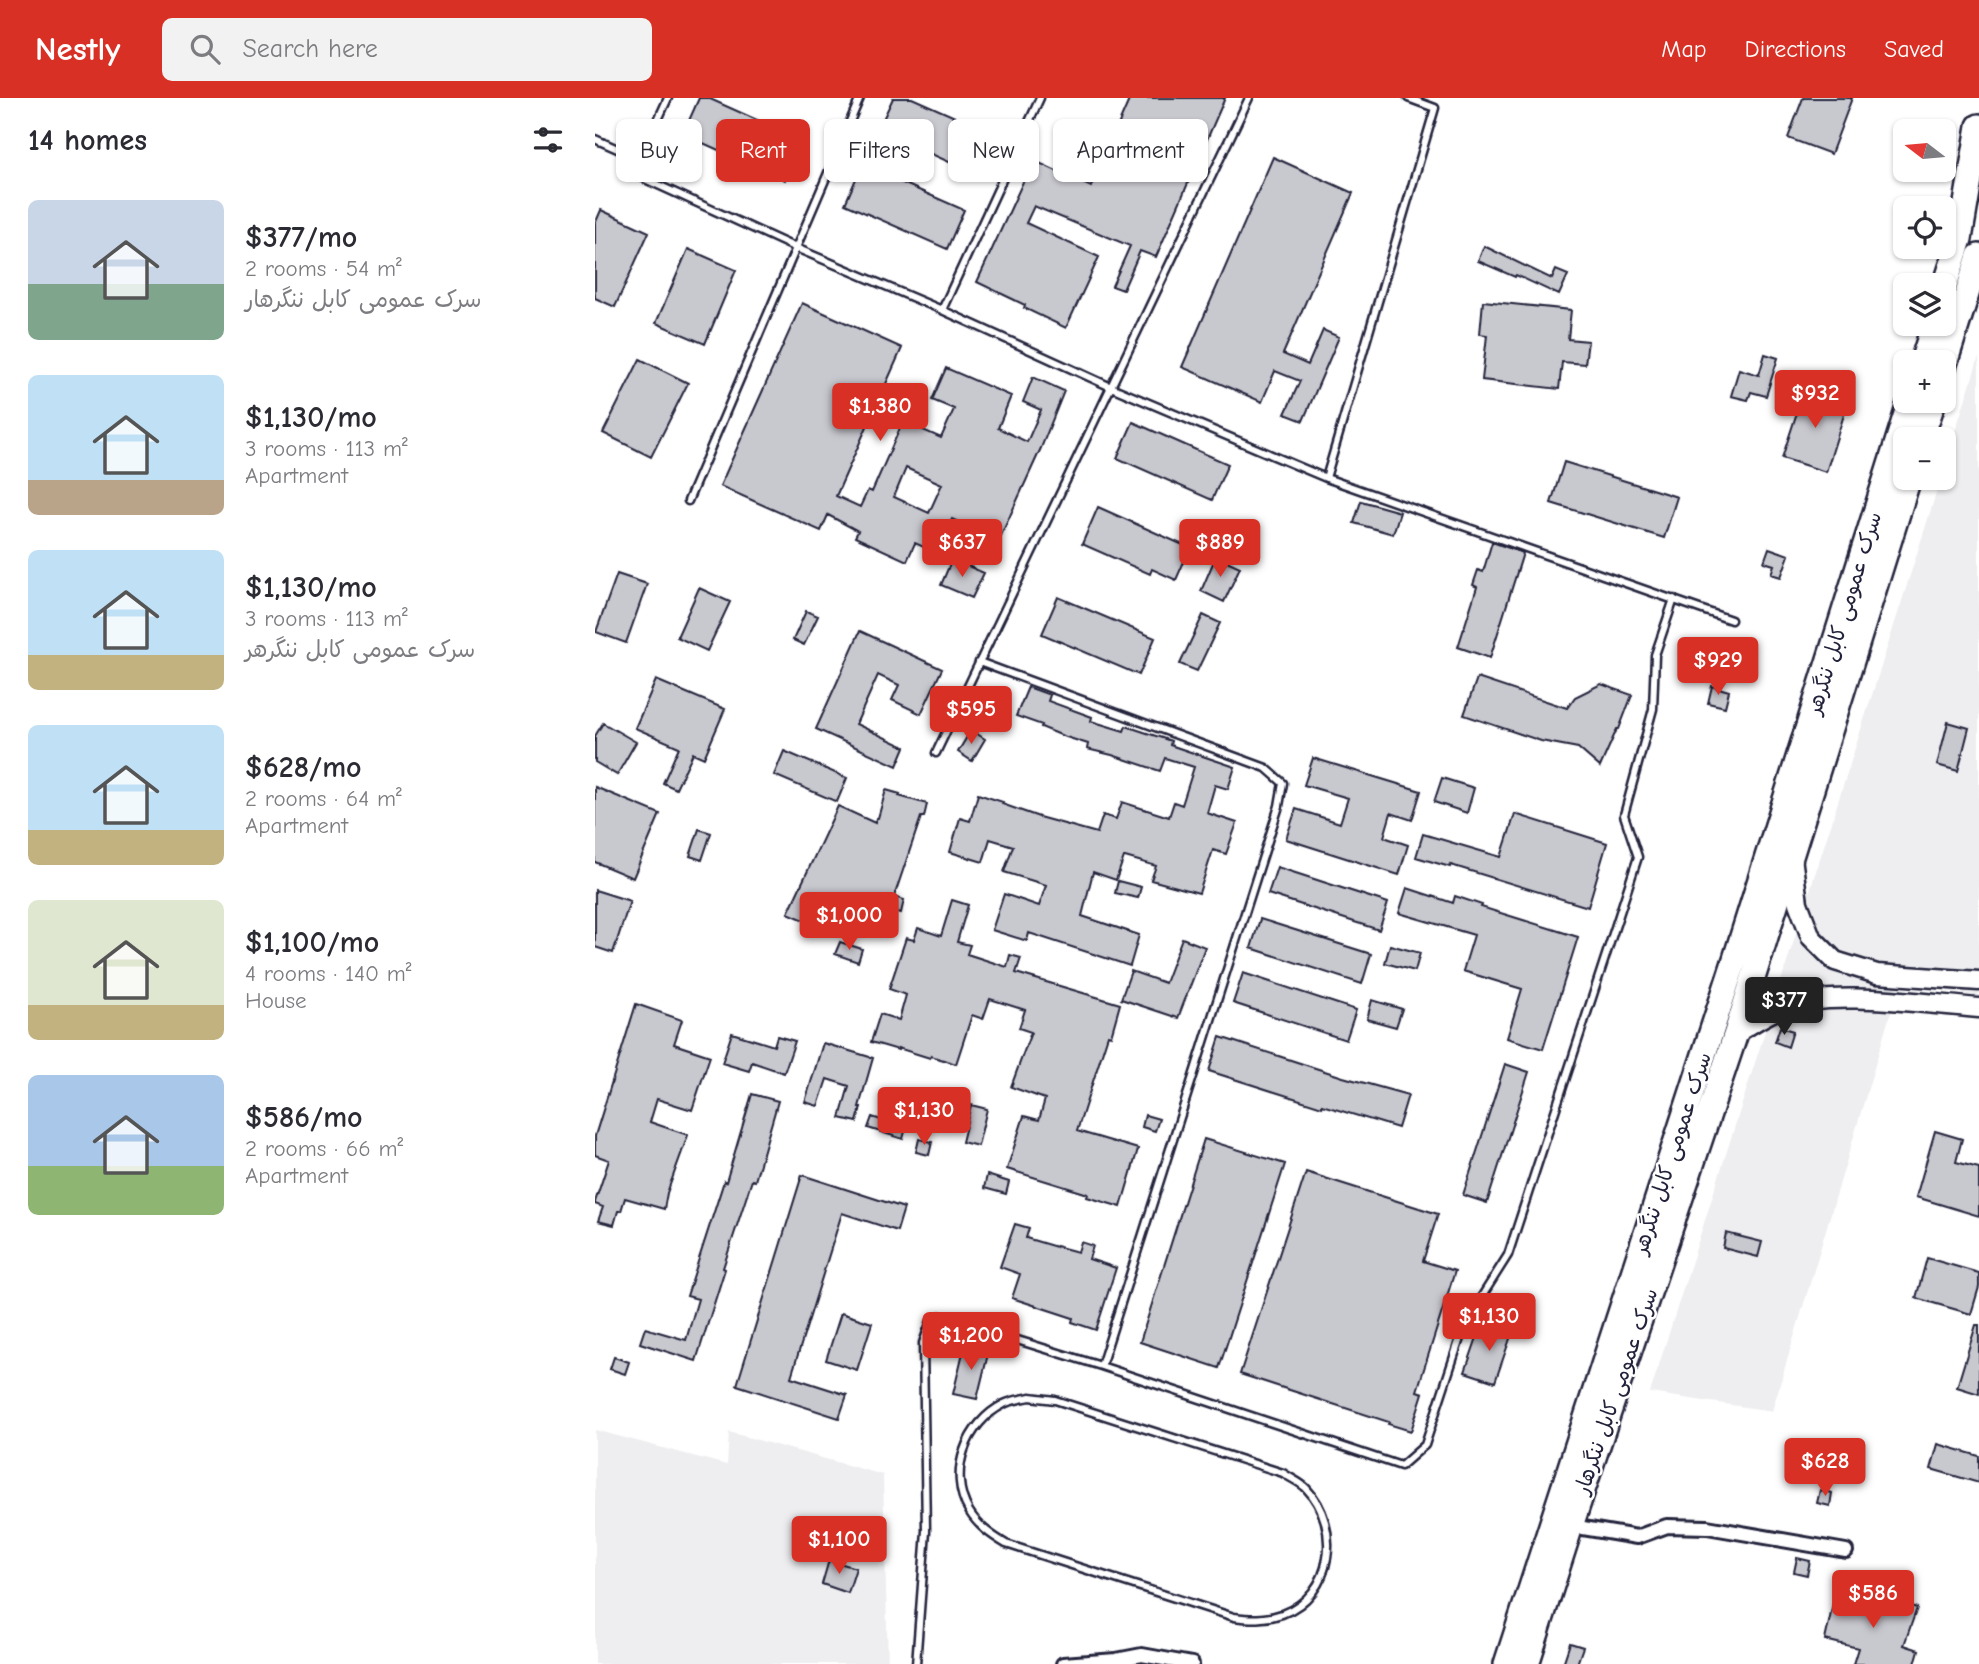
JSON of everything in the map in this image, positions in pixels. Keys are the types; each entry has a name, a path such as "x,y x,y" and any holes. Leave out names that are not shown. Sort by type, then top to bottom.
{"highway":[{"path":"1949,273 1959,239 1979,126"},
{"path":"1949,350 1979,256"},
{"name":"سرک عمومی کابل ننگرهر","path":"1506,1664 1735,959 1906,413"},
{"name":"سرک عمومی کابل ننگرهار","path":"1527,1664 1736,1033 1905,490"}],"street":[{"path":"1792,852 1798,903 1811,937 1835,961 1877,974 1979,981"},
{"path":"1736,1033 1781,1008 1818,999 1979,1008"},
{"path":"1571,1526 1637,1537 1667,1526 1707,1527 1846,1551"},
{"path":"1063,1664 1120,1662 1142,1655 1192,1664"}],"lane":[{"path":"658,119 668,98"},
{"path":"688,501 860,98"},
{"path":"942,310 1041,98"},
{"path":"936,753 1249,98"},
{"path":"1326,478 1435,108 1408,98"},
{"path":"595,139 616,148"},
{"path":"652,182 1111,387 1326,478 1731,620"},
{"path":"916,1664 926,1531 923,1343 930,1321 940,1316 1101,1366 1401,1466 1425,1445 1465,1323 1508,1255 1638,857 1624,815 1653,709 1655,655 1674,600"},
{"path":"979,662 1266,768 1283,783 1279,807 1101,1366"},
{"path":"1030,1397 1055,1399 1283,1473 1304,1487 1320,1507 1328,1531 1328,1556 1320,1580 1305,1600 1283,1614 1259,1620 1234,1617 1006,1544 984,1530 969,1510 960,1486 960,1461 968,1437 984,1417 1005,1403 1030,1397"}],"shaded area":[{"path":"1979,357 1979,997 1905,981 1889,1018 1772,1411 1650,1393 1937,490 1956,490 1956,429"},
{"path":"595,1430 727,1465 729,1432 883,1475 888,1664 595,1664"}],"building":[{"path":"699,98 708,98 755,119 716,119 716,149 702,143 702,119 690,119"},
{"path":"893,98 912,98 960,119 948,119 948,162 934,155 934,119 883,119"},
{"path":"1130,98 1225,98 1208,137 1208,119 1121,119"},
{"path":"1803,98 1852,98 1831,154 1788,138"},
{"path":"1273,157 1353,193 1283,354 1308,365 1323,330 1339,337 1303,421 1285,414 1300,381 1275,371 1262,402 1182,367"},
{"path":"1039,163 1053,169 1053,182 1080,182 1091,187 1093,182 1189,182 1156,257 1140,251 1123,290 1112,286 1130,246 1034,206 1026,223 1099,257 1066,328 977,282 1023,182 1039,182"},
{"path":"855,182 901,182 964,210 947,249 845,204"},
{"path":"601,210 649,232 615,307 595,298 595,224"},
{"path":"1484,246 1552,279 1556,270 1568,275 1559,295 1478,261"},
{"path":"688,249 736,270 705,344 656,323"},
{"path":"1483,301 1571,310 1568,339 1588,341 1585,364 1562,362 1559,389 1482,380 1487,335 1480,334"},
{"path":"802,303 902,348 836,496 860,507 868,490 872,492 903,421 941,438 954,409 932,400 946,368 1011,396 998,428 1027,442 1041,410 1023,402 1033,377 1064,391 999,540 952,519 937,553 915,543 907,561 855,537 858,531 828,515 821,531 720,486","holes":["906,468 942,484 929,513 894,497"]},
{"path":"1765,354 1778,358 1766,396 1751,392 1748,400 1731,396 1739,369 1759,375"},
{"path":"640,359 688,383 651,457 603,433"},
{"path":"1805,388 1848,402 1826,472 1782,458"},
{"path":"908,393 920,398 910,420 898,414"},
{"path":"1133,422 1228,464 1212,500 1117,458"},
{"path":"1564,462 1677,497 1664,538 1551,503"},
{"path":"1361,501 1400,512 1393,534 1354,523"},
{"path":"1098,507 1190,548 1176,580 1152,569 1150,574 1082,544"},
{"path":"1492,542 1523,553 1490,658 1458,647 1477,587 1473,585 1478,570 1483,572"},
{"path":"1769,548 1789,555 1781,577 1771,574 1774,565 1764,562"},
{"path":"1216,556 1240,567 1224,602 1201,591"},
{"path":"952,559 984,573 972,598 941,585"},
{"path":"617,574 647,584 626,643 596,632"},
{"path":"699,588 730,602 707,651 677,637"},
{"path":"1058,597 1155,638 1139,675 1042,634"},
{"path":"806,611 818,616 804,645 793,640"},
{"path":"1203,615 1220,623 1197,671 1180,664"},
{"path":"860,631 942,669 921,714 892,700 899,685 878,675 856,724 905,747 897,766 816,729"},
{"path":"1477,678 1567,708 1575,697 1601,684 1632,695 1600,767 1578,748 1541,741 1464,715"},
{"path":"656,680 725,709 704,758 693,753 676,789 663,783 679,747 635,728"},
{"path":"1712,686 1729,691 1725,707 1708,703"},
{"path":"1028,687 1050,695 1048,701 1092,717 1091,721 1124,731 1126,726 1171,741 1170,745 1235,767 1228,789 1215,785 1207,813 1237,823 1226,854 1213,850 1199,893 1151,880 1156,866 1125,857 1116,880 1093,872 1082,916 1139,935 1130,966 1029,933 1027,941 992,930 1004,894 1039,906 1046,885 1004,872 1013,846 990,839 983,862 950,852 960,818 970,821 978,794 1039,817 1097,833 1103,815 1116,819 1122,802 1169,817 1174,802 1182,805 1194,767 1165,758 1160,771 1087,749 1088,744 1016,716"},
{"path":"1948,722 1969,728 1958,771 1937,765"},
{"path":"603,723 636,742 617,775 595,762 595,736"},
{"path":"971,730 985,739 972,761 958,752"},
{"path":"784,751 847,778 837,802 774,775"},
{"path":"1313,758 1421,791 1412,820 1391,813 1384,837 1408,845 1399,875 1286,839 1296,809 1340,823 1348,798 1304,785"},
{"path":"1442,778 1474,788 1467,813 1434,802"},
{"path":"595,787 660,814 633,878 595,862"},
{"path":"886,790 927,804 894,897 904,900 901,913 881,908 877,920 830,900 818,926 788,913 838,806 875,823"},
{"path":"1515,814 1607,843 1588,907 1416,857 1423,834 1501,857"},
{"path":"699,829 711,833 702,860 690,856"},
{"path":"1277,867 1388,903 1379,930 1268,894"},
{"path":"1118,881 1141,887 1138,898 1115,893"},
{"path":"1407,888 1453,903 1455,896 1482,905 1481,907 1578,937 1543,1049 1507,1038 1522,989 1463,971 1474,935 1399,913"},
{"path":"595,890 630,901 613,953 595,947"},
{"path":"952,900 968,905 957,942 970,945 967,954 1007,967 1010,955 1021,958 1016,973 1120,1004 1077,1131 1138,1149 1121,1207 1007,1169 1024,1116 1039,1120 1045,1099 1011,1087 1031,1032 1019,1028 1025,1010 990,999 983,1019 972,1015 956,1064 871,1042 880,1014 899,1020 906,995 889,989 906,938 914,940 918,928 941,936"},
{"path":"1260,919 1371,954 1362,984 1251,948"},
{"path":"1182,938 1205,947 1178,1018 1121,999 1131,971 1165,983"},
{"path":"840,942 862,949 858,962 835,954"},
{"path":"1390,945 1420,953 1415,971 1385,963"},
{"path":"1243,973 1356,1010 1346,1040 1233,1003"},
{"path":"1372,1000 1402,1009 1396,1027 1367,1019"},
{"path":"636,1004 682,1020 674,1044 710,1056 692,1110 657,1099 650,1122 688,1135 664,1209 625,1198 614,1225 598,1221 603,1207 595,1202 609,1160 595,1155 595,1136"},
{"path":"1780,1027 1793,1031 1788,1047 1775,1042"},
{"path":"732,1033 774,1046 777,1036 795,1041 784,1073 752,1062 749,1071 722,1063"},
{"path":"1220,1037 1408,1095 1398,1128 1209,1071"},
{"path":"823,1043 873,1058 857,1122 840,1118 849,1086 827,1079 818,1106 805,1102"},
{"path":"1505,1064 1529,1072 1487,1203 1463,1195"},
{"path":"752,1094 778,1101 755,1181 752,1180 723,1268 725,1269 696,1361 640,1343 645,1328 686,1340 698,1299 687,1296 724,1181 726,1182"},
{"path":"971,1105 987,1109 978,1146 962,1142"},
{"path":"1145,1115 1159,1119 1155,1131 1142,1127"},
{"path":"872,1117 906,1128 903,1139 868,1128"},
{"path":"1935,1131 1962,1139 1956,1162 1979,1168 1979,1216 1916,1197"},
{"path":"919,1139 932,1142 929,1155 916,1152"},
{"path":"1204,1139 1285,1164 1219,1368 1140,1342"},
{"path":"1306,1172 1438,1214 1423,1261 1455,1271 1417,1391 1423,1393 1411,1431 1240,1374"},
{"path":"802,1175 904,1208 897,1231 842,1213 791,1377 847,1395 839,1418 737,1385"},
{"path":"987,1175 1009,1182 1006,1194 984,1188"},
{"path":"1015,1224 1029,1228 1026,1238 1056,1247 1078,1252 1081,1242 1093,1246 1089,1259 1116,1268 1096,1330 1072,1322 1073,1318 1012,1298 1020,1274 1000,1267"},
{"path":"1726,1233 1762,1242 1758,1257 1723,1248"},
{"path":"1927,1258 1979,1273 1979,1287 1971,1314 1916,1298"},
{"path":"841,1313 872,1323 857,1370 826,1360"},
{"path":"1482,1323 1512,1333 1495,1382 1465,1372"},
{"path":"1976,1325 1979,1325 1979,1394 1957,1387"},
{"path":"965,1344 989,1350 977,1399 953,1394"},
{"path":"614,1357 629,1362 625,1374 610,1369"},
{"path":"1938,1444 1979,1456 1979,1483 1931,1469"},
{"path":"1820,1490 1832,1493 1830,1506 1817,1503"},
{"path":"1797,1558 1810,1561 1807,1575 1794,1572"},
{"path":"829,1560 856,1568 848,1593 822,1584"},
{"path":"1835,1595 1897,1605 1898,1602 1917,1608 1904,1645 1919,1650 1915,1664 1853,1664 1858,1648 1825,1640"},
{"path":"1570,1643 1583,1647 1577,1664 1563,1664"}]}
